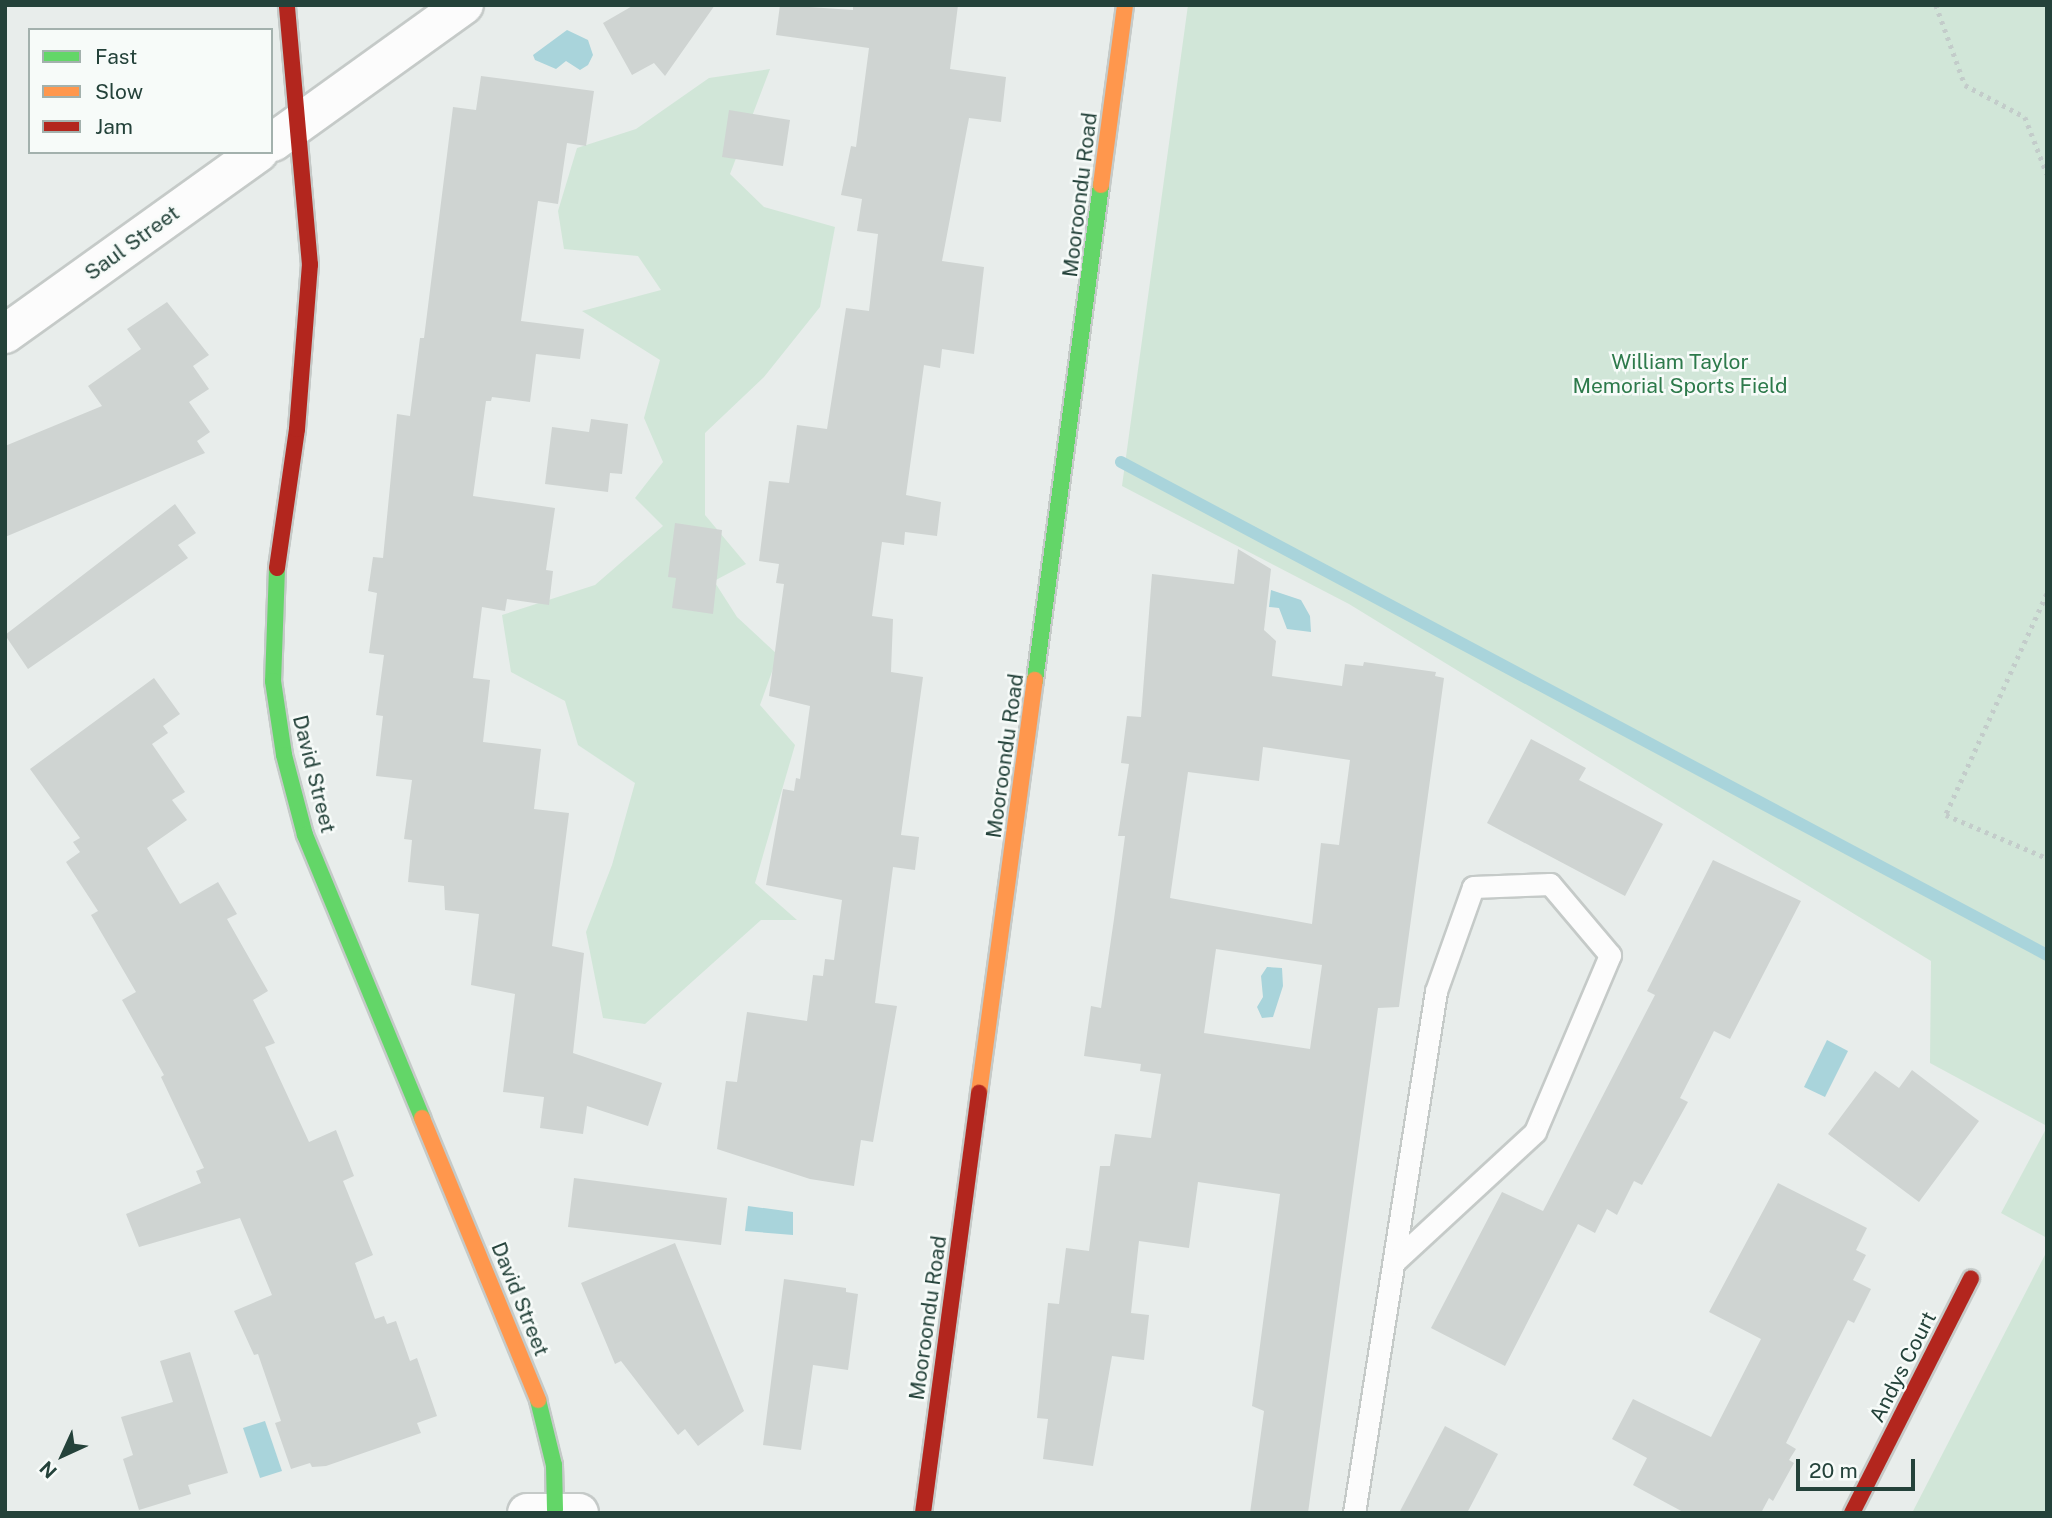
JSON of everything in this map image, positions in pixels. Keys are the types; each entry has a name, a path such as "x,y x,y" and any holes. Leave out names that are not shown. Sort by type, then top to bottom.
{"street":[{"name":"David Street","path":"287,5 285,133 310,265 298,429 272,597 273,681 284,755 305,835 538,1401 554,1465 554,1512"},
{"path":"285,133 464,5"},
{"name":"Mooroondu Road","path":"923,1513 1125,5"},
{"name":"Saul Street","path":"5,334 256,154"},
{"name":"Andys Court","path":"1852,1513 1971,1278"}],"lane":[{"path":"1354,1513 1436,991 1474,887 1550,884 1610,955 1535,1132 1394,1262"}],"path":[{"path":"1936,5 1965,85 2025,117 2047,174"},
{"path":"2047,594 1946,815 2047,858"}],"green space":[{"name":"William Taylor Memorial Sports Field","path":"1188,5 2047,5 2047,1126 1930,1063 1931,961 1349,604 1122,486"},
{"path":"770,69 730,174 764,207 835,227 820,307 764,377 705,433 705,515 746,564 714,581 737,617 778,655 760,705 795,745 755,883 797,920 761,920 645,1024 603,1018 586,932 612,865 635,783 578,745 565,701 511,672 502,615 595,585 663,526 635,498 663,462 644,418 660,360 582,311 661,290 638,256 564,249 558,211 577,148 636,129 709,78"},
{"path":"2047,1127 2047,1238 2001,1213"},
{"path":"2047,1251 2047,1513 1912,1513"}],"water":[{"path":"567,30 588,40 593,55 588,65 580,70 566,61 556,69 535,60 533,55"},
{"path":"1271,590 1301,600 1310,616 1311,632 1287,629 1279,608 1269,607"},
{"path":"1267,967 1282,968 1283,986 1273,1017 1262,1018 1257,1007 1263,997 1261,976"},
{"path":"1827,1040 1848,1051 1825,1097 1804,1087"},
{"path":"748,1206 793,1212 793,1235 745,1231"},
{"path":"265,1421 282,1471 260,1478 243,1428"}],"building":[{"path":"634,5 715,5 665,76 654,63 632,75 603,23"},
{"path":"780,5 853,10 853,5 958,5 950,69 1006,77 1001,122 969,118 942,261 984,267 974,354 942,349 940,368 924,365 906,495 941,502 937,536 905,532 904,545 882,542 872,616 893,619 891,672 923,677 901,835 919,837 915,870 893,867 875,1003 897,1006 873,1142 861,1140 854,1186 810,1179 717,1149 726,1081 737,1082 747,1012 807,1021 813,975 823,976 825,959 834,960 842,900 766,885 783,789 794,791 796,778 800,779 810,706 769,696 784,584 776,583 779,564 759,561 769,481 789,483 797,425 827,429 846,308 869,311 878,234 857,231 862,199 841,195 851,146 856,147 869,48 776,35"},
{"path":"481,76 594,91 586,146 567,143 558,204 538,201 521,321 584,329 580,359 536,354 530,402 492,397 491,401 486,401 473,496 555,508 546,570 553,571 549,605 507,599 505,611 482,607 473,678 490,680 483,742 541,749 534,809 569,813 552,946 584,953 573,1053 662,1083 648,1126 587,1106 583,1134 540,1128 544,1097 503,1092 515,994 471,985 479,914 445,910 444,886 408,882 412,840 404,839 412,780 376,776 383,716 376,715 384,655 369,653 377,593 368,591 373,557 383,558 397,414 410,416 420,338 424,338 453,107 476,110"},
{"path":"729,110 790,120 783,166 722,157"},
{"path":"167,302 209,355 193,366 209,389 189,402 210,432 197,441 205,453 5,537 5,446 102,406 88,386 141,349 127,329"},
{"path":"591,419 628,424 622,474 610,473 608,492 545,484 552,427 589,432"},
{"path":"175,504 196,533 178,545 188,558 28,669 5,635"},
{"path":"675,523 722,530 713,614 672,608 676,578 668,577"},
{"path":"1238,549 1271,569 1264,630 1276,641 1272,676 1342,686 1345,664 1363,666 1364,662 1436,672 1435,676 1444,678 1399,1007 1378,1008 1308,1513 1250,1513 1264,1411 1252,1406 1280,1194 1198,1182 1189,1248 1139,1241 1131,1313 1149,1315 1144,1360 1112,1356 1093,1466 1043,1459 1048,1419 1037,1418 1048,1303 1059,1304 1066,1248 1089,1251 1100,1166 1110,1166 1115,1134 1151,1138 1161,1074 1140,1071 1141,1064 1084,1056 1091,1006 1101,1008 1114,919 1125,836 1118,836 1129,764 1121,763 1127,716 1141,717 1152,574 1234,584","holes":["1263,747 1350,760 1339,845 1321,843 1312,924 1170,898 1188,772 1259,781","1216,949 1322,965 1310,1049 1204,1033"]},
{"path":"154,678 180,714 163,726 168,733 152,744 185,792 172,800 187,820 147,848 180,904 218,882 237,914 227,919 268,991 253,1000 275,1043 265,1047 309,1142 336,1130 354,1176 343,1181 373,1255 355,1263 375,1319 384,1316 387,1324 396,1321 410,1361 417,1358 437,1416 417,1423 421,1433 326,1466 312,1467 310,1463 291,1469 275,1423 281,1421 258,1354 254,1355 234,1311 272,1295 240,1218 139,1247 126,1214 201,1183 196,1171 204,1168 161,1077 164,1075 122,1000 136,992 91,915 98,911 66,862 80,852 73,842 80,838 30,769"},
{"path":"1531,739 1586,768 1579,780 1663,824 1625,896 1487,823"},
{"path":"1713,860 1801,901 1730,1039 1714,1031 1680,1098 1688,1102 1642,1185 1634,1181 1617,1215 1607,1209 1595,1233 1578,1224 1505,1366 1431,1328 1502,1192 1543,1211 1655,995 1647,991"},
{"path":"1912,1070 1979,1121 1919,1202 1828,1134 1875,1071 1899,1088"},
{"path":"574,1178 727,1198 721,1245 568,1227"},
{"path":"1778,1183 1867,1228 1856,1250 1866,1255 1853,1280 1871,1289 1854,1323 1848,1320 1786,1443 1796,1449 1789,1460 1794,1463 1773,1501 1769,1498 1761,1513 1685,1513 1633,1485 1647,1458 1612,1439 1633,1399 1711,1437 1761,1339 1709,1312"},
{"path":"675,1243 744,1411 698,1446 685,1429 678,1435 621,1361 615,1364 581,1283"},
{"path":"784,1279 846,1288 846,1292 858,1294 848,1370 813,1365 801,1450 763,1445"},
{"path":"190,1352 228,1473 188,1485 191,1494 139,1510 123,1459 133,1455 121,1417 173,1402 160,1361"},
{"path":"1445,1426 1498,1454 1467,1513 1399,1513"}],"waterway":[{"path":"1121,462 2047,955"}],"traffic: fast":[{"path":"1035,680 1101,185"},
{"path":"277,568 273,681 284,755 305,835 422,1118"},
{"path":"538,1400 554,1465 555,1510"}],"traffic: slow":[{"path":"1101,185 1125,5"},
{"path":"979,1093 1035,680"},
{"path":"422,1118 538,1400"}],"traffic: jam":[{"path":"277,568 297,429 310,265 287,5"},
{"path":"923,1513 979,1093"},
{"path":"1852,1513 1971,1278"}]}
